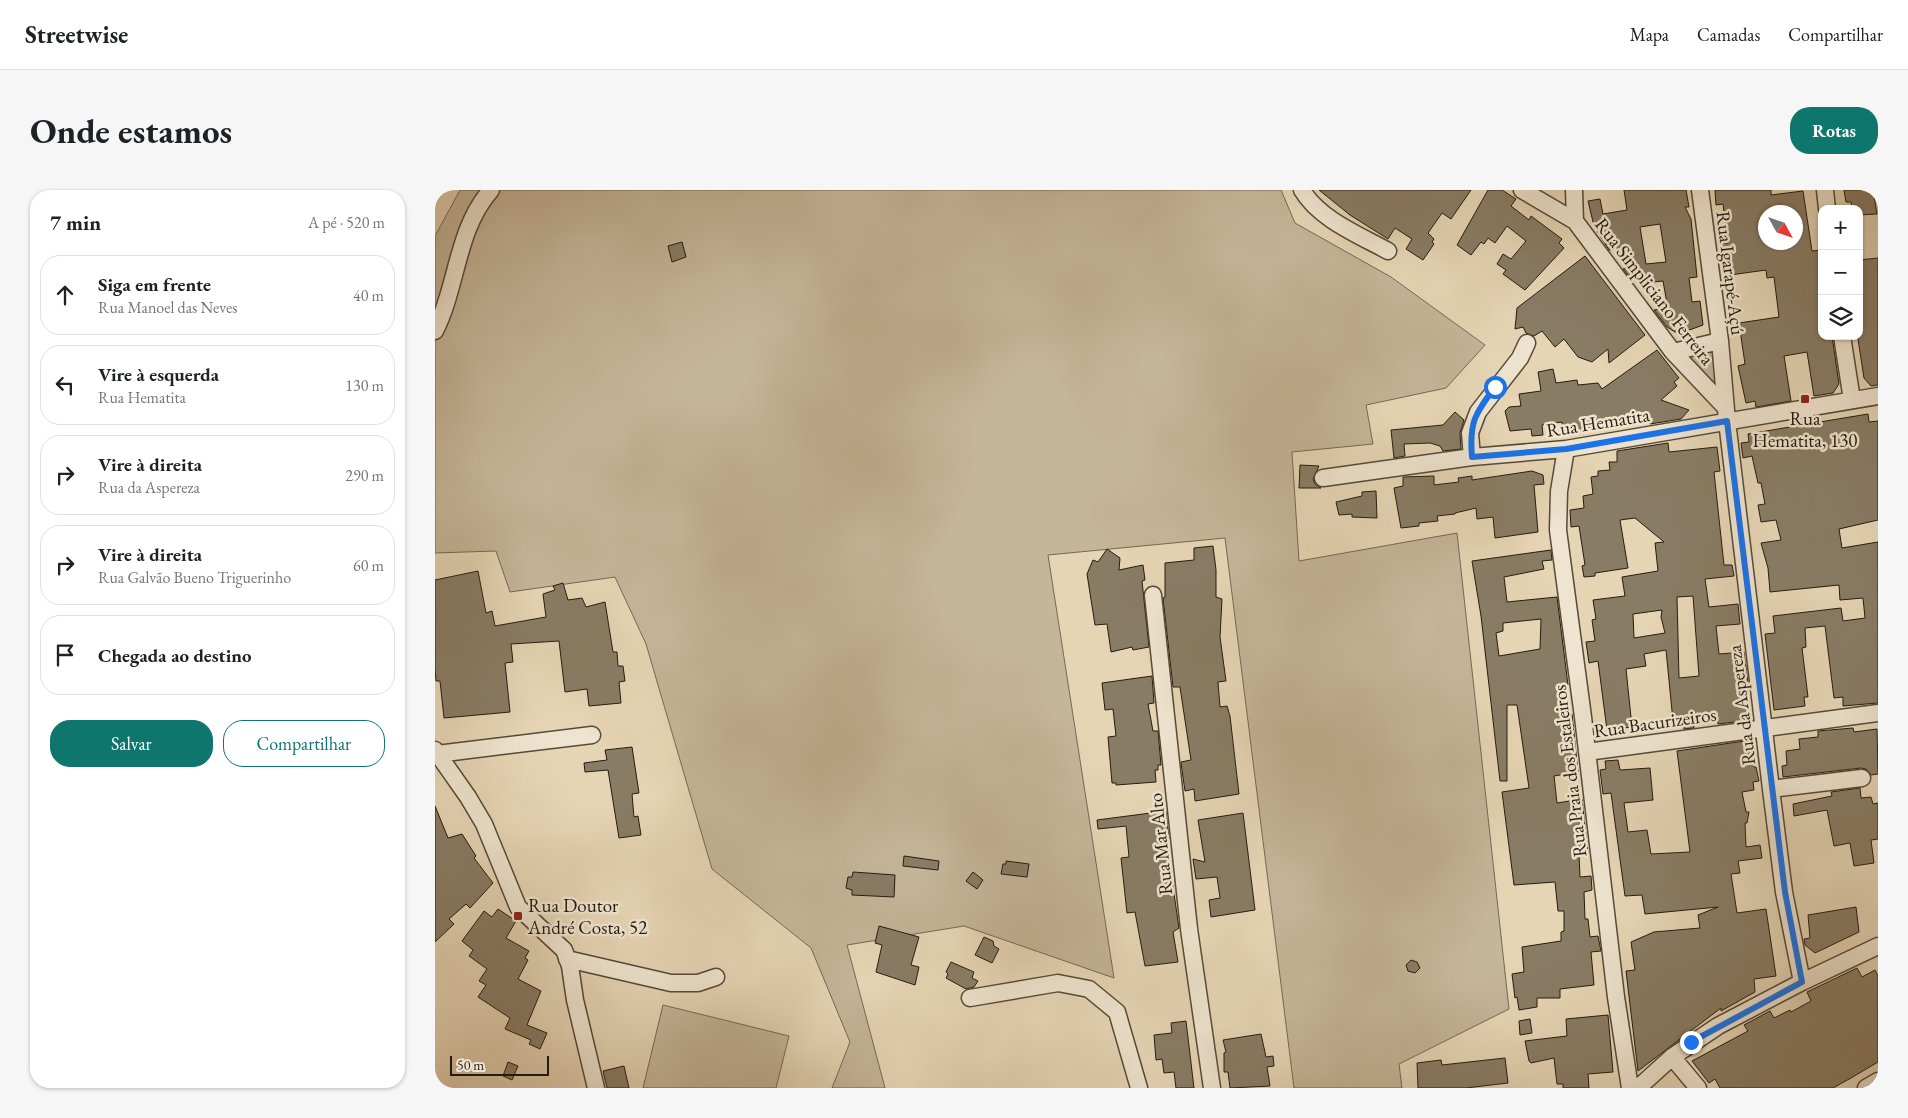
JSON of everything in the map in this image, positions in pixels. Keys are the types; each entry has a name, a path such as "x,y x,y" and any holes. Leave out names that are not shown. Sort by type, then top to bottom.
{"street":[{"path":"435,331 449,295 458,257 470,221 482,200 491,190"},
{"path":"1302,190 1308,200 1323,213 1388,251"},
{"name":"Rua Simpliciano Ferreira","path":"1522,190 1575,222 1673,352 1726,414"},
{"path":"1573,190 1575,222"},
{"name":"Rua Igarapé-Açú","path":"1700,190 1720,341 1726,414"},
{"path":"1825,190 1827,205"},
{"path":"1843,340 1852,400"},
{"path":"1673,352 1720,341"},
{"path":"1472,457 1470,433 1475,417 1495,387 1520,358 1527,343"},
{"name":"Rua Hematita","path":"1323,478 1472,457 1566,449 1726,414 1878,396"},
{"name":"Rua da Aspereza","path":"1726,414 1771,789 1785,892 1802,982"},
{"name":"Rua Praia dos Estaleiros","path":"1566,449 1559,491 1558,530 1616,997 1630,1088"},
{"name":"Rua Mar Alto","path":"1153,595 1189,930 1212,1088"},
{"name":"Rua Bacurizeiros","path":"1587,752 1878,712"},
{"path":"592,735 436,752 468,797 483,824 519,907 530,920 552,936 564,950 596,1088"},
{"path":"1771,789 1862,778"},
{"path":"1638,1088 1672,1057 1719,1026 1802,982 1878,946"},
{"path":"567,959 671,983 698,983 715,977"},
{"path":"970,998 1058,983 1089,989 1117,1012 1139,1088"},
{"path":"1672,1057 1698,1088"},
{"path":"1866,1088 1878,1081"}],"shaded area":[{"path":"460,190 1281,190 1295,223 1391,277 1485,345 1446,388 1366,405 1373,444 1292,452 1299,561 1457,533 1509,1009 1399,1064 1402,1088 1294,1088 1225,538 1048,555 1114,978 964,926 847,945 885,1088 832,1088 850,1042 811,948 712,869 646,644 615,577 510,592 496,551 435,553 435,236"},
{"path":"1720,341 1725,407 1673,352"},
{"path":"663,1005 789,1036 776,1088 643,1088"}],"building":[{"path":"1319,190 1471,190 1451,219 1442,213 1428,233 1434,239 1432,242 1434,244 1423,260 1406,249 1412,239 1395,228 1388,239 1350,215"},
{"path":"1488,190 1502,190 1516,199 1511,206 1529,220 1531,216 1562,239 1559,243 1564,248 1525,290 1503,274 1506,270 1497,264 1503,254 1511,259 1526,241 1507,226 1495,243 1488,238 1484,244 1481,242 1471,255 1457,245"},
{"path":"1624,190 1686,190 1689,207 1685,207 1691,219 1697,277 1689,278 1692,302 1700,301 1703,325 1684,332 1675,332 1667,327 1654,310 1660,309 1658,304 1667,303 1663,281 1638,282 1637,278 1631,279 1623,269 1629,268 1626,248 1609,250 1594,226 1588,201 1600,199 1603,214 1627,210","holes":["1660,224 1666,262 1646,264 1640,227"]},
{"path":"1715,190 1771,190 1771,195 1803,191 1812,251 1818,250 1818,340 1833,340 1839,384 1833,393 1814,396 1807,352 1784,356 1791,401 1756,407 1755,401 1746,403 1738,366 1745,364 1739,323 1779,317 1774,277 1767,278 1766,270 1730,275 1729,264 1724,265 1722,243 1728,243 1723,204 1716,205"},
{"path":"1844,190 1873,190 1877,214 1863,215 1863,205 1851,205 1851,202 1846,202"},
{"path":"682,242 686,257 672,262 668,246"},
{"path":"1585,256 1645,335 1609,363 1608,349 1592,362 1578,357 1564,339 1555,347 1542,331 1534,336 1526,333 1523,327 1515,329 1517,308"},
{"path":"1878,258 1878,385 1871,386 1864,378 1858,340 1863,340 1863,260"},
{"path":"1657,350 1679,378 1674,382 1677,386 1661,400 1689,410 1681,419 1650,424 1649,421 1593,431 1563,433 1562,422 1542,425 1543,435 1532,436 1531,429 1510,431 1505,411 1509,407 1521,406 1519,394 1541,391 1538,372 1553,369 1556,383 1577,380 1578,385 1598,383 1602,389"},
{"path":"1455,412 1464,420 1460,433 1461,449 1443,451 1440,446 1430,443 1404,444 1405,456 1394,458 1391,430 1443,425"},
{"path":"1868,414 1869,422 1878,421 1878,520 1839,529 1842,548 1878,542 1878,703 1843,706 1843,697 1834,698 1825,626 1805,628 1806,647 1802,648 1808,697 1804,697 1805,706 1774,710 1765,634 1775,633 1773,616 1841,608 1843,621 1865,618 1863,598 1840,600 1839,585 1770,592 1768,568 1761,543 1781,540 1776,520 1761,522 1758,505 1765,504 1761,483 1758,483 1752,456 1743,458 1741,443 1749,442 1748,434"},
{"path":"1668,443 1669,452 1717,447 1720,471 1714,472 1724,565 1732,565 1734,576 1705,579 1709,607 1738,604 1740,624 1716,626 1719,654 1744,652 1748,682 1745,682 1750,720 1718,724 1717,716 1693,719 1694,728 1684,729 1683,719 1673,721 1666,650 1644,654 1646,666 1626,669 1632,727 1607,730 1598,661 1589,663 1586,642 1595,641 1592,620 1596,619 1593,600 1625,596 1622,577 1658,571 1655,543 1664,542 1635,518 1620,520 1628,568 1595,573 1595,576 1584,577 1582,566 1585,565 1579,526 1571,527 1570,510 1584,508 1583,496 1593,494 1591,477 1598,476 1598,471 1610,470 1609,462 1617,462 1617,451","holes":["1693,596 1699,676 1679,678 1677,597","1662,610 1661,617 1665,633 1634,638 1633,614"]},
{"path":"1300,465 1319,466 1313,479 1315,484 1321,488 1299,488"},
{"path":"1532,471 1543,475 1544,484 1534,485 1538,532 1495,538 1493,517 1477,519 1476,508 1455,514 1437,516 1438,521 1419,523 1419,526 1401,528 1394,488 1403,486 1403,477 1434,476 1434,485 1459,482 1458,478 1472,476 1472,480"},
{"path":"1376,491 1377,518 1352,517 1352,514 1339,515 1336,502 1362,496 1362,492"},
{"path":"1213,546 1216,570 1216,597 1222,599 1220,637 1226,681 1218,682 1220,707 1227,706 1230,716 1239,794 1195,801 1194,789 1185,791 1181,763 1191,760 1180,687 1173,687 1163,598 1165,597 1165,563 1194,560 1194,548"},
{"path":"1107,549 1120,558 1119,570 1143,565 1145,580 1142,581 1149,647 1133,650 1132,647 1111,652 1107,624 1095,625 1087,574 1093,560 1098,562"},
{"path":"1551,550 1552,560 1542,561 1544,569 1504,577 1507,602 1557,597 1568,685 1559,686 1561,707 1566,707 1567,715 1572,714 1578,772 1554,776 1557,803 1582,799 1588,853 1579,854 1580,877 1591,876 1592,890 1584,892 1585,919 1588,919 1590,937 1598,936 1601,951 1591,952 1594,985 1560,989 1560,998 1537,998 1537,1007 1519,1010 1517,997 1515,998 1512,974 1524,972 1522,947 1561,941 1561,932 1564,931 1564,911 1558,911 1555,882 1514,885 1502,792 1529,788 1517,705 1507,705 1507,781 1500,781 1481,616 1472,561","holes":["1541,619 1540,649 1499,656 1496,633 1503,631 1503,623"]},
{"path":"478,571 486,613 492,611 495,626 546,617 543,594 555,590 553,586 563,583 568,600 582,598 586,607 605,602 613,652 617,652 618,666 623,666 625,681 619,682 621,703 589,706 587,689 565,692 559,641 511,644 513,662 505,663 510,712 444,718 440,681 436,681 435,668 435,580"},
{"path":"1152,676 1154,703 1148,704 1153,731 1158,731 1161,765 1158,765 1158,770 1155,770 1156,782 1116,785 1116,783 1112,783 1108,737 1116,736 1113,709 1105,710 1102,683"},
{"path":"1853,728 1854,732 1877,729 1878,774 1871,775 1866,769 1861,768 1783,777 1782,766 1787,765 1786,751 1800,749 1799,739 1818,737 1818,731"},
{"path":"1751,740 1754,767 1756,767 1759,781 1753,782 1754,790 1742,792 1746,812 1749,812 1747,823 1745,823 1746,847 1760,845 1762,858 1738,861 1740,873 1731,874 1737,913 1766,909 1776,976 1754,979 1755,992 1721,1011 1721,1008 1638,1071 1626,971 1635,970 1631,942 1654,932 1700,928 1698,915 1718,907 1645,914 1642,895 1625,896 1611,793 1603,794 1600,770 1606,769 1605,761 1618,760 1620,770 1650,768 1653,800 1624,803 1628,832 1647,830 1651,854 1690,852 1677,751"},
{"path":"632,747 639,793 632,794 634,817 638,816 641,835 619,838 608,770 585,772 584,763 607,760 605,750"},
{"path":"1860,788 1861,798 1871,797 1873,804 1878,803 1878,839 1871,840 1874,863 1854,866 1850,843 1834,846 1827,810 1794,816 1793,804 1832,796 1831,792"},
{"path":"435,806 448,838 462,834 476,856 474,858 493,883 470,908 466,904 449,919 454,924 435,942"},
{"path":"1166,811 1169,839 1166,839 1179,928 1173,932 1178,962 1145,966 1135,912 1127,913 1121,858 1129,857 1126,826 1098,829 1097,820"},
{"path":"1243,813 1255,910 1211,917 1209,900 1220,898 1217,877 1196,879 1193,859 1205,862 1198,820"},
{"path":"904,856 939,861 938,870 903,866"},
{"path":"1006,861 1029,864 1027,877 1001,874 1003,864 1006,864"},
{"path":"853,872 895,875 894,897 852,895 852,890 846,888 848,877 852,877"},
{"path":"973,872 983,880 977,889 966,881"},
{"path":"1856,907 1859,932 1815,953 1805,945 1804,939 1810,938 1808,915"},
{"path":"498,909 516,921 506,938 529,951 525,958 528,960 518,979 541,991 527,1025 547,1033 540,1049 529,1044 531,1040 505,1029 510,1018 478,997 486,985 479,981 487,969 469,956 473,950 462,941 484,911 492,917"},
{"path":"879,926 919,937 911,965 919,967 915,985 876,972 882,945 875,943"},
{"path":"984,937 993,941 994,946 999,949 992,963 975,955"},
{"path":"1411,960 1417,962 1420,968 1415,973 1408,971 1406,965"},
{"path":"951,962 974,972 972,978 978,981 974,987 966,989 946,978 948,974 946,972"},
{"path":"1857,968 1862,977 1875,970 1878,976 1878,1062 1851,1078 1833,1088 1720,1088 1715,1079 1709,1083 1692,1061 1748,1031 1744,1025 1770,1011 1774,1018 1790,1010 1791,1012 1811,1001 1807,992"},
{"path":"1608,1015 1613,1072 1588,1074 1589,1088 1563,1088 1563,1084 1557,1084 1554,1058 1531,1063 1529,1061 1525,1041 1567,1036 1566,1019"},
{"path":"1530,1019 1532,1033 1520,1035 1519,1021"},
{"path":"1186,1021 1194,1088 1176,1088 1174,1072 1164,1073 1162,1059 1156,1060 1154,1035 1172,1033 1171,1023"},
{"path":"1261,1034 1266,1057 1273,1056 1274,1066 1267,1067 1270,1086 1230,1088 1228,1072 1224,1072 1224,1053 1226,1052 1223,1040"},
{"path":"1505,1058 1508,1083 1466,1088 1418,1088 1417,1063 1441,1060 1442,1065"},
{"path":"508,1062 518,1066 512,1080 503,1076"},
{"path":"624,1066 629,1088 607,1088 603,1071"}],"place":[{"name":"Rua Hematita, 130","path":"1805,399"},
{"name":"Rua Doutor André Costa, 52","path":"518,916"}],"route":[{"path":"1495,387 1473,422 1470,433 1472,457 1566,449 1727,421 1763,728 1785,892 1802,982 1691,1042"}]}
